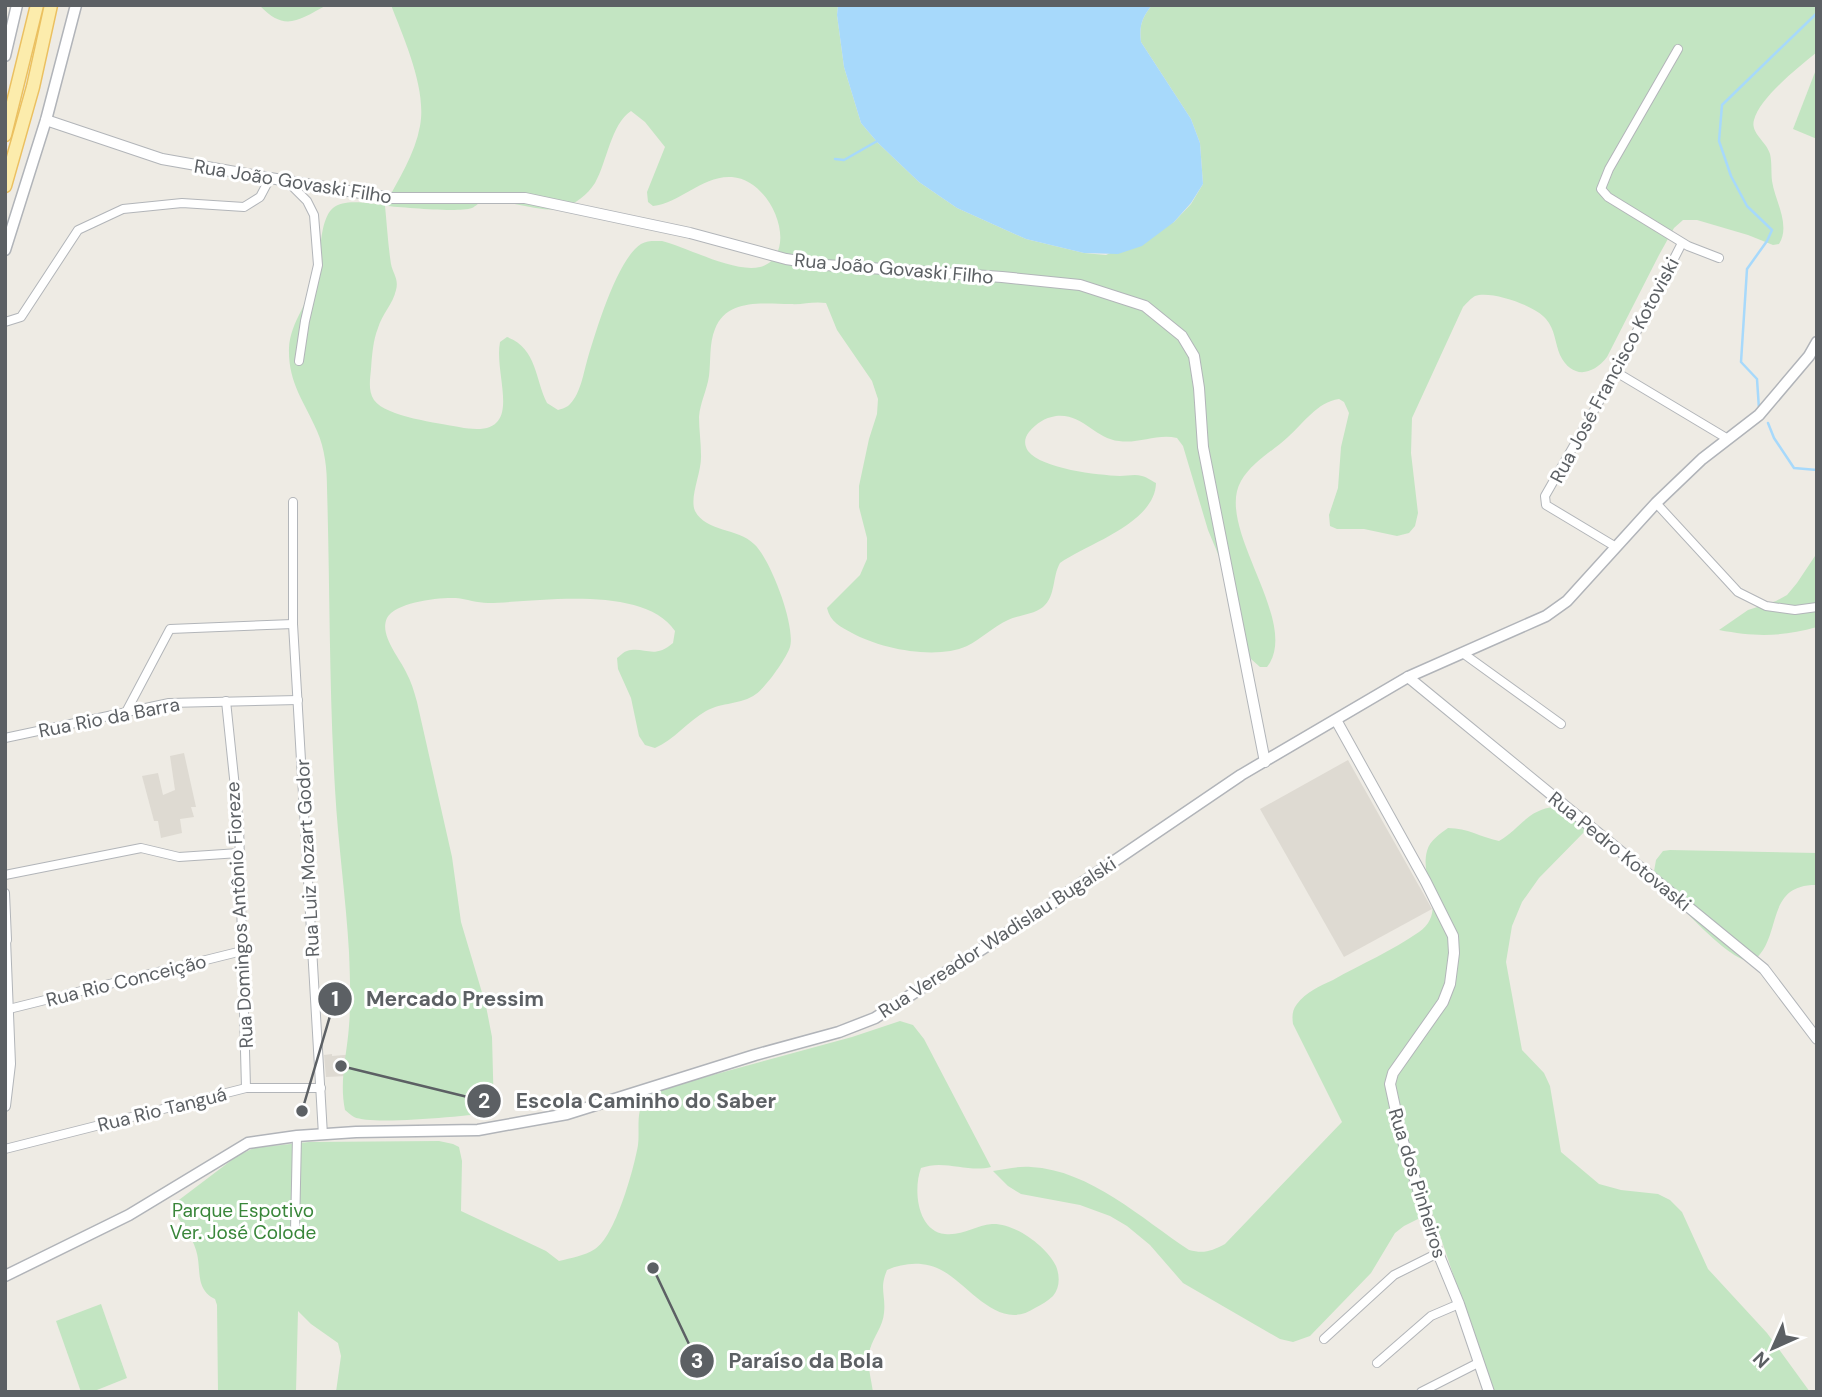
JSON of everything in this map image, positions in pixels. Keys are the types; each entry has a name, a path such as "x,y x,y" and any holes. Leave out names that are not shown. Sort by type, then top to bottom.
{"main road":[{"path":"5,55 17,5"},
{"path":"5,135 37,5"},
{"path":"5,186 33,87 51,5"},
{"path":"5,250 46,120 76,5"},
{"name":"Rua Vereador Wadislau Bugalski","path":"5,1276 129,1215 248,1143 297,1136 478,1130 567,1114 755,1055 839,1032 875,1018 1039,912 1241,775 1408,677 1546,616 1567,601 1656,503 1702,459 1759,415 1809,356 1817,342"}],"street":[{"name":"Rua José Francisco Kotoviski","path":"1616,547 1546,505 1544,501 1616,372 1682,243 1608,197 1601,189 1609,170 1678,49"},
{"name":"Rua João Govaski Filho","path":"46,120 162,159 287,181 391,198 525,198 690,233 799,261 1080,285 1145,306 1182,336 1194,356 1203,447 1265,762"},
{"path":"5,322 20,317 78,230 122,209 182,203 244,207 260,197 270,178"},
{"path":"287,181 307,201 314,215 318,265 299,362"},
{"path":"1682,243 1719,258"},
{"path":"1616,372 1728,439"},
{"name":"Rua Luiz Mozart Godor","path":"293,502 293,624 323,1135"},
{"path":"1656,503 1738,592 1766,606 1795,610 1817,607"},
{"path":"126,712 170,629 293,624"},
{"path":"1464,654 1561,724"},
{"name":"Rua Pedro Kotovaski","path":"1408,677 1764,969 1817,1039"},
{"name":"Rua Rio da Barra","path":"5,738 169,703 298,700"},
{"name":"Rua Domingos Antônio Fioreze","path":"226,701 239,826 247,1088"},
{"name":"Rua dos Pinheiros","path":"1336,720 1426,882 1452,936 1454,953 1450,984 1443,1002 1393,1073 1390,1084 1401,1135 1438,1254 1459,1304 1489,1392"},
{"path":"5,875 141,848 179,857 239,853"},
{"path":"5,893 10,1064 5,1106"},
{"name":"Rua Rio Conceição","path":"9,1009 243,951"},
{"name":"Rua Rio Tanguá","path":"5,1149 247,1088 321,1088"},
{"path":"295,1231 297,1136"},
{"path":"1324,1339 1394,1275 1438,1254"},
{"path":"1377,1363 1431,1316 1459,1304"},
{"path":"1421,1392 1479,1363"}],"shaded area":[{"path":"184,753 196,807 191,807 194,817 180,819 182,833 161,838 158,821 154,821 142,776 158,773 163,795 175,790 170,756"},
{"path":"1348,760 1432,909 1344,957 1260,809"},
{"path":"356,1054 348,1076 326,1077 324,1055"}],"green space":[{"path":"259,5 327,5 299,19 284,21 276,19"},
{"path":"391,5 838,5 844,67 861,123 919,182 957,208 1026,239 1084,253 1106,255 1174,222 1191,204 1203,184 1200,143 1191,119 1141,42 1142,22 1152,5 1817,5 1817,52 1772,92 1758,111 1753,125 1770,154 1772,181 1783,221 1779,244 1773,245 1697,220 1683,220 1674,228 1659,255 1607,357 1589,371 1576,371 1565,363 1549,323 1533,309 1513,300 1491,295 1473,297 1463,307 1412,418 1411,453 1418,513 1415,526 1409,533 1397,536 1330,526 1329,515 1338,488 1341,447 1349,413 1344,402 1339,399 1317,409 1251,468 1241,481 1236,501 1239,524 1274,626 1275,648 1267,667 1260,667 1251,659 1244,645 1223,566 1208,530 1183,446 1177,438 1119,441 1103,436 1074,418 1065,416 1048,418 1035,426 1025,439 1028,451 1057,467 1098,474 1139,475 1156,483 1153,497 1145,510 1133,521 1060,563 1052,592 1043,607 1008,620 967,646 940,652 893,648 864,639 840,626 833,620 827,608 860,575 867,559 867,538 859,507 859,486 877,414 878,399 872,381 837,330 826,303 747,305 728,312 715,329 712,340 709,376 699,417 701,462 694,505 700,518 707,523 740,535 754,544 767,563 780,593 789,624 790,647 760,690 750,698 706,711 655,748 645,745 639,736 631,698 618,669 617,658 633,650 660,651 673,643 675,631 660,616 615,601 560,599 488,603 449,598 408,604 387,618 385,625 388,639 408,675 417,702 452,857 461,922 486,1006 492,1037 494,1113 380,1120 353,1116 345,1110 343,1099 350,1017 350,980 333,751 327,474 320,438 294,382 289,348 293,329 317,274 328,214 333,208 344,203 385,205 406,167 418,136 421,112 417,80","holes":["631,111 645,122 665,147 647,192 648,202 653,206 663,204 711,180 732,177 747,181 760,191 777,219 779,249 772,260 760,267 749,268 711,259 662,241 641,244 632,252 615,280 578,391 568,406 558,410 547,403 530,356 517,342 507,337 500,342 503,403 501,416 494,425 481,429 459,427 401,415 380,406 374,400 370,385 374,343 397,286 391,264 385,206 455,210 472,208 486,202 547,209 566,207 581,198 595,183 614,134 624,117"]},
{"path":"1817,67 1817,139 1793,129"},
{"path":"1817,553 1817,627 1768,635 1719,630 1748,610 1787,595"},
{"path":"1555,807 1590,826 1539,878 1522,902 1512,926 1506,962 1522,1050 1544,1073 1550,1086 1561,1152 1599,1184 1621,1190 1658,1194 1670,1200 1682,1212 1708,1269 1767,1333 1810,1392 1493,1392 1432,1212 1395,1233 1371,1273 1310,1336 1293,1342 1280,1339 1183,1283 1150,1245 1110,1216 1080,1205 1021,1194 993,1171 1026,1167 1053,1170 1095,1186 1189,1250 1208,1251 1225,1244 1342,1122 1293,1024 1297,1004 1314,990 1398,945 1428,924 1433,905 1427,873 1427,851 1433,840 1448,828 1499,841 1531,815"},
{"path":"1663,851 1817,853 1817,885 1800,887 1789,893 1781,903 1762,952 1752,962 1741,959 1715,940 1653,877 1656,860"},
{"name":"Parque Espotivo Ver. José Colode","path":"900,1021 913,1025 924,1039 991,1167 938,1165 921,1168 917,1187 919,1208 923,1217 928,1225 945,1234 992,1224 1010,1227 1038,1244 1052,1259 1058,1274 1055,1293 1040,1306 1022,1314 1009,1315 997,1311 954,1278 930,1265 901,1265 887,1270 883,1282 883,1318 869,1354 873,1392 336,1392 341,1356 338,1343 298,1311 296,1392 218,1392 217,1305 201,1284 194,1244 171,1206 237,1156 254,1148 309,1142 439,1141 453,1144 459,1147 462,1161 461,1211 546,1251 559,1261 595,1249 610,1231 632,1170 638,1145 640,1108 648,1097 665,1088 852,1037"},
{"path":"101,1304 127,1378 92,1392 81,1392 56,1321"}],"water":[{"path":"838,5 1152,5 1142,22 1141,42 1191,119 1200,143 1203,184 1174,222 1142,246 1118,254 1084,253 1026,239 957,208 919,182 861,123 844,67"}],"waterway":[{"path":"1759,409 1757,379 1741,362 1747,269 1772,230 1747,206 1731,176 1719,141 1722,105 1817,13"},
{"path":"835,159 844,160 879,140"},
{"path":"1768,423 1774,438 1794,468 1817,470"}],"place":[{"name":"Escola Caminho do Saber","path":"341,1066"},
{"name":"Mercado Pressim","path":"302,1111"},
{"name":"Paraíso da Bola","path":"653,1268"}]}
